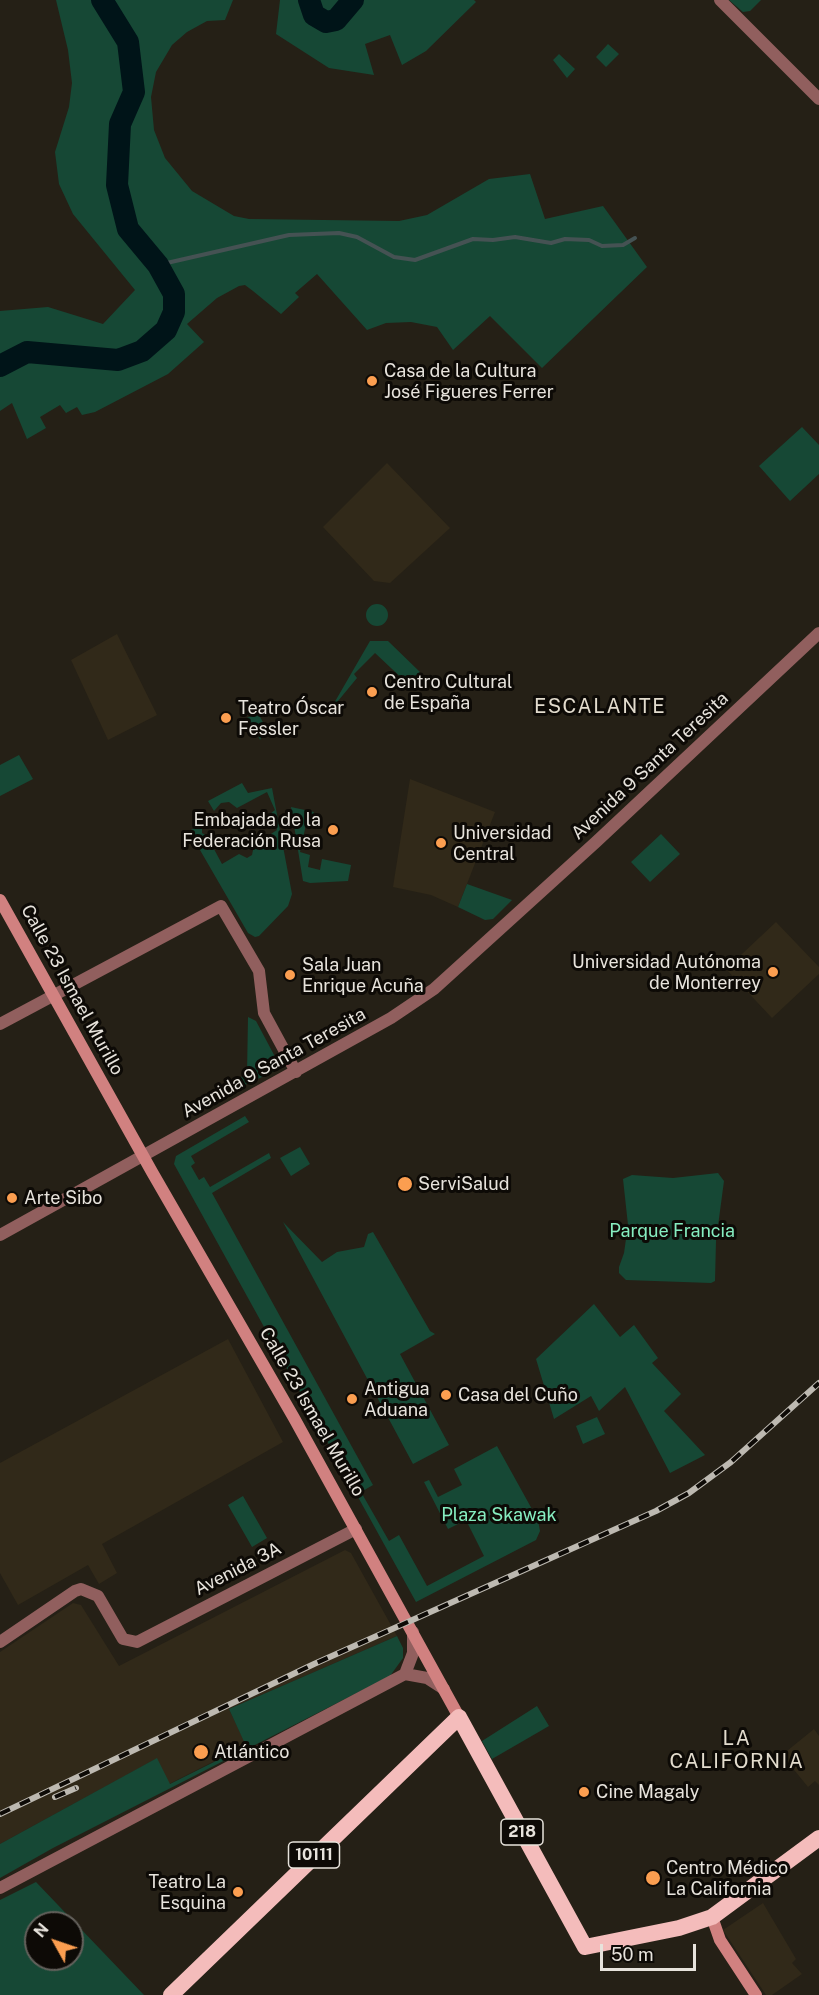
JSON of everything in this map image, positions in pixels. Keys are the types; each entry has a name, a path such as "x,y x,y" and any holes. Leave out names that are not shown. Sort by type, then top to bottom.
{"highway":[{"name":"Calle 23 Ismael Murillo","path":"459,1717 585,1947 679,1928 712,1917"},
{"name":"10111","path":"171,1995 459,1717"},
{"name":"218","path":"712,1917 819,1838"}],"main road":[{"name":"Calle 23 Ismael Murillo","path":"0,900 143,1157 356,1529 459,1717"},
{"path":"712,1917 720,1940 756,1995"}],"street":[{"path":"720,0 819,99"},
{"name":"Avenida 9 Santa Teresita","path":"0,1235 296,1072 391,1018 434,989 819,633"},
{"path":"0,1024 221,906 254,960 261,978 264,1013 296,1072"},
{"name":"Avenida 3A","path":"0,1642 75,1591 86,1590 98,1596 123,1639 137,1642 356,1529"},
{"path":"405,1674 413,1653 413,1631"},
{"path":"0,1887 405,1674 427,1678 445,1690"}],"shaded area":[{"path":"387,463 450,528 390,583 374,581 323,527"},
{"path":"117,634 157,715 108,740 71,660"},
{"name":"Universidad Central","path":"410,779 495,812 458,907 431,895 393,887"},
{"name":"Universidad Autónoma de Monterrey","path":"776,922 819,967 819,974 772,1018 726,969"},
{"path":"228,1339 283,1442 102,1544 117,1573 99,1584 88,1565 18,1605 0,1573 0,1463"},
{"path":"345,1550 351,1553 397,1636 229,1709 246,1745 169,1784 156,1759 0,1844 0,1652 73,1603 81,1605 119,1666"},
{"path":"814,1729 819,1736 819,1785 815,1781 808,1787 782,1755"},
{"path":"763,1903 796,1959 792,1963 802,1974 772,1995 766,1995 723,1930"}],"green space":[{"path":"56,0 233,0 225,20 207,21 187,32 172,45 156,72 151,97 154,130 165,158 192,191 234,216 249,219 399,221 427,215 489,179 530,174 545,219 603,206 647,267 542,368 490,316 453,350 437,327 411,322 386,323 367,330 317,274 295,293 299,297 281,314 245,285 239,286 217,298 187,324 204,342 168,374 95,412 82,415 77,407 66,413 60,405 40,417 46,428 27,439 12,403 0,411 0,311 48,307 103,324 135,290 73,214 59,184 55,152 69,107 72,83 68,50"},
{"path":"280,0 474,0 476,2 426,51 402,65 390,35 365,44 374,75 329,68 276,34"},
{"path":"729,0 761,0 750,11 743,12"},
{"path":"608,44 619,54 606,67 596,57"},
{"path":"559,54 575,69 567,78 553,60"},
{"path":"802,427 819,445 819,474 790,501 759,466"},
{"path":"377,604 387,611 388,615 381,625 377,626 367,619 366,615 373,605"},
{"path":"370,641 388,641 420,672 408,684 375,653 354,674 357,678 338,701 340,703 333,705"},
{"path":"258,713 266,728 260,740 254,727 246,731 240,721"},
{"path":"19,755 33,779 0,796 0,765"},
{"path":"242,783 248,793 272,788 292,894 288,906 259,936 255,937 248,933 189,831 202,824 202,833 207,836 222,864 239,854 247,858 252,855 254,845 277,830 270,814 275,810 267,792 237,808 229,802 221,803 214,811 208,801"},
{"path":"291,807 314,812 313,816 308,815 300,852 310,855 308,867 320,870 322,859 351,865 348,881 310,883 303,881"},
{"path":"661,834 680,854 650,882 631,862"},
{"path":"467,884 512,900 493,919 485,920 458,907"},
{"path":"248,1017 256,1021 281,1068 230,1092 226,1085 247,1074"},
{"name":"Plaza Skawak","path":"245,1116 249,1122 191,1156 195,1163 191,1166 199,1180 204,1177 210,1187 269,1153 271,1158 212,1193 373,1485 361,1492 389,1541 399,1535 427,1586 484,1556 466,1520 448,1529 424,1482 429,1480 438,1497 462,1485 454,1469 497,1446 538,1520 540,1531 536,1540 416,1602 174,1164 176,1156"},
{"path":"300,1147 310,1164 291,1176 280,1158"},
{"name":"Parque Francia","path":"718,1173 724,1181 716,1241 715,1281 711,1283 626,1280 619,1273 628,1225 623,1179 632,1175 673,1178"},
{"path":"283,1222 322,1262 337,1252 364,1247 368,1234 373,1232 430,1331 435,1334 400,1354 449,1445 413,1464"},
{"path":"594,1304 620,1337 634,1325 658,1358 652,1363 681,1394 664,1411 705,1455 670,1473 625,1387 599,1411 591,1396 554,1419 536,1359"},
{"path":"597,1417 605,1434 583,1444 576,1426"},
{"path":"243,1496 267,1538 252,1547 228,1505"},
{"path":"397,1636 403,1648 403,1658 390,1676 53,1848 0,1878 0,1844 157,1758 170,1784 246,1746 229,1709"},
{"path":"537,1706 549,1726 492,1759 482,1741"},
{"path":"36,1882 64,1911 24,1911 24,1971 84,1971 84,1932 144,1995 0,1995 0,1900"}],"waterway":[{"path":"0,366 27,352 118,360 142,351 166,330 174,312 174,294 158,265 128,229 117,185 120,124 134,92 128,42 102,0"},
{"path":"309,0 314,15 326,22 336,20 353,0"},
{"path":"158,265 289,235 339,233 357,237 394,257 415,260 473,239 493,240 515,237 551,243 565,239 589,240 602,246 623,245 635,238"}],"railway":[{"path":"0,1814 314,1664 656,1511 689,1493 731,1462 819,1383"},
{"path":"55,1797 76,1788"}],"place":[{"name":"Casa de la Cultura José Figueres Ferrer","path":"372,381"},
{"name":"Centro Cultural de España","path":"372,692"},
{"name":"Teatro Óscar Fessler","path":"226,718"},
{"name":"Embajada de la Federación Rusa","path":"333,830"},
{"name":"Universidad Central","path":"441,843"},
{"name":"Universidad Autónoma de Monterrey","path":"773,972"},
{"name":"Sala Juan Enrique Acuña","path":"290,975"},
{"name":"ServiSalud","path":"405,1184"},
{"name":"Arte Sibo","path":"12,1198"},
{"name":"Casa del Cuño","path":"446,1395"},
{"name":"Antigua Aduana","path":"352,1399"},
{"name":"Atlántico","path":"201,1752"},
{"name":"Cine Magaly","path":"584,1792"},
{"name":"Centro Médico La California","path":"653,1878"},
{"name":"Teatro La Esquina","path":"238,1892"}],"district":[{"name":"ESCALANTE","path":"600,707"},
{"name":"LA CALIFORNIA","path":"737,1750"}]}
